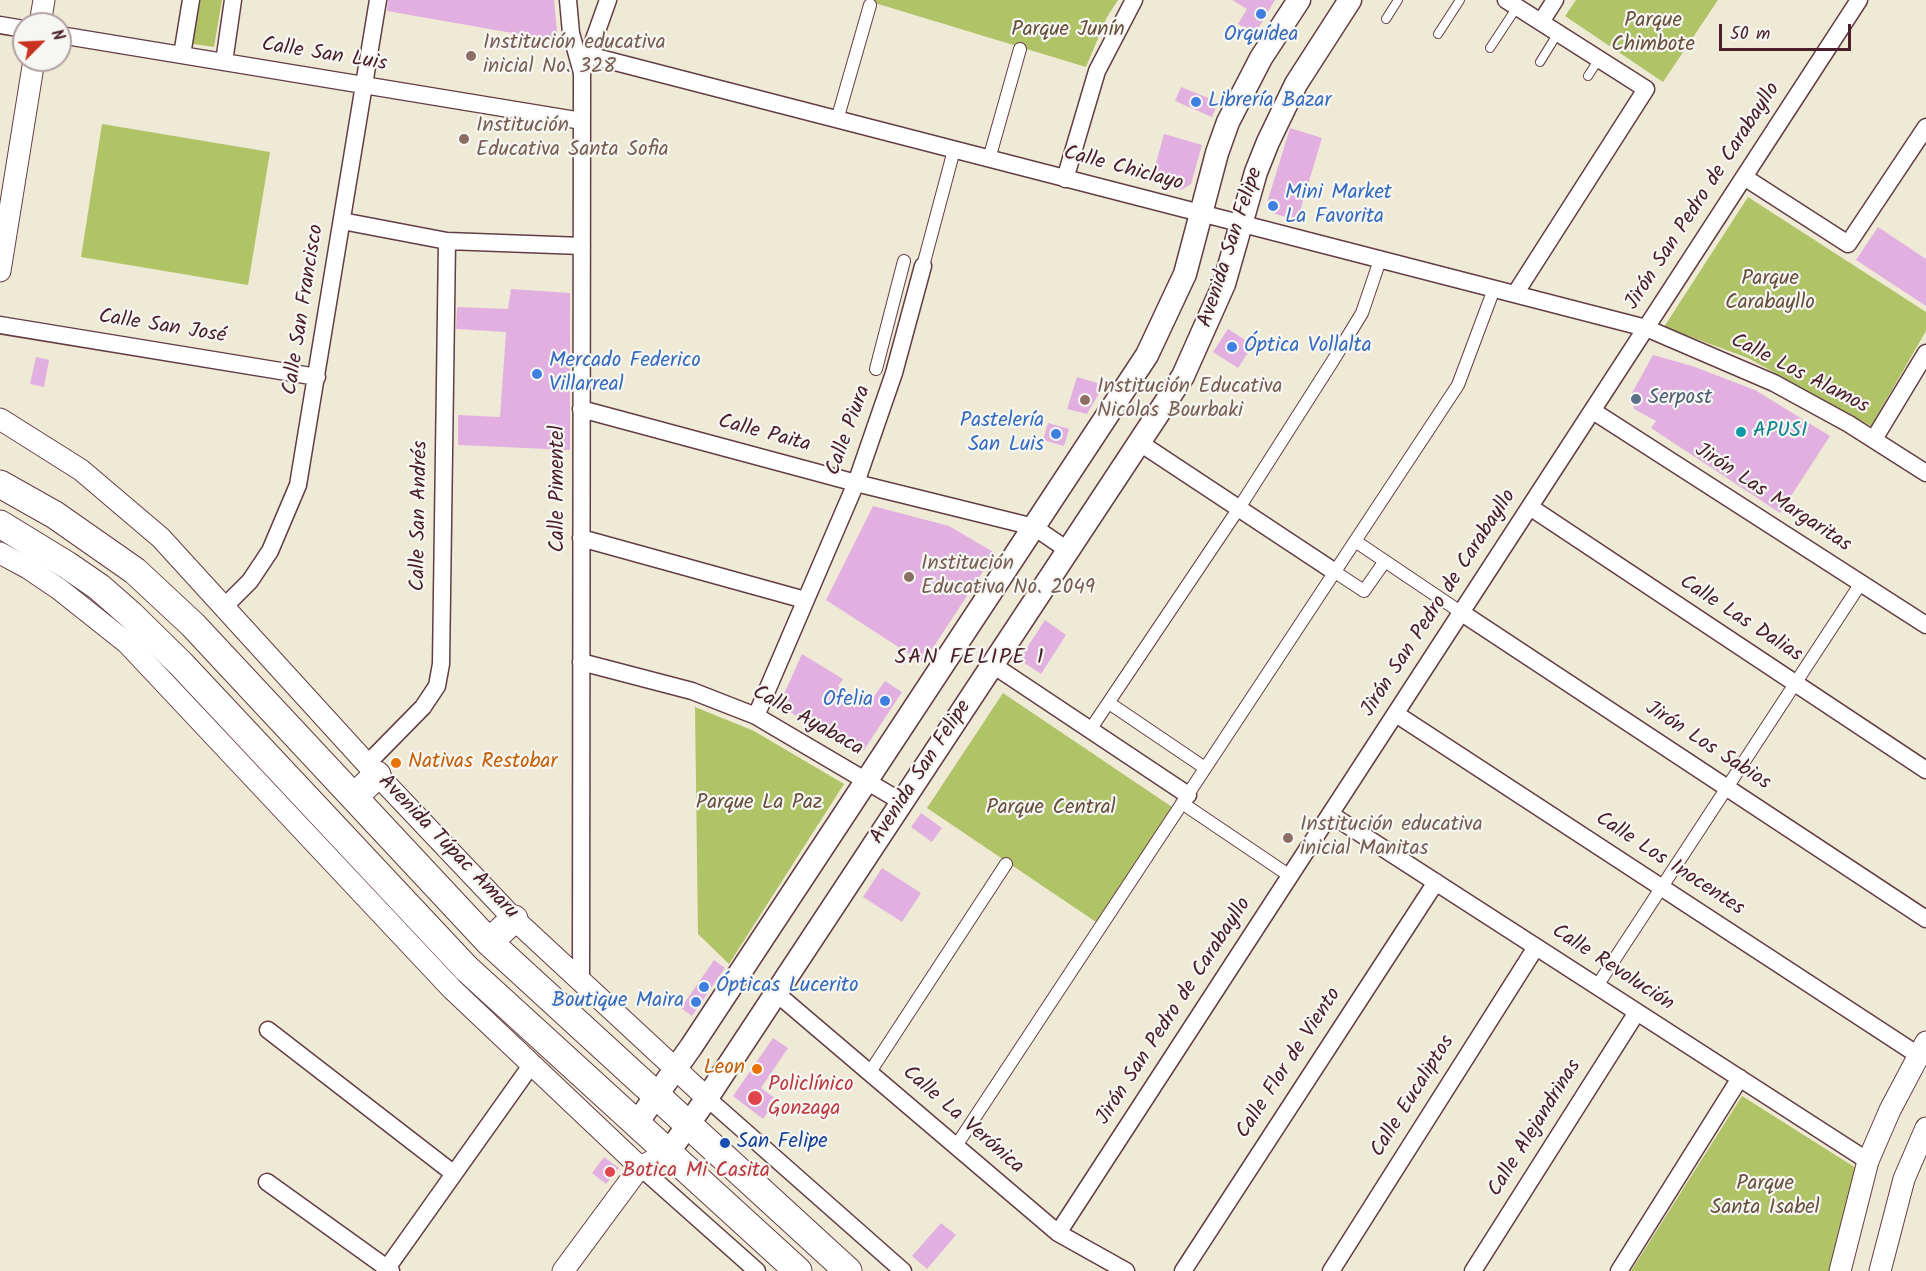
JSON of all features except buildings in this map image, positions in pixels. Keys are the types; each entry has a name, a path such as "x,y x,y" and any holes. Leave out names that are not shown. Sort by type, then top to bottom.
{"highway":[{"name":"Avenida Túpac Amaru","path":"0,484 55,515 135,572 193,625 489,942 848,1271"},
{"path":"0,524 99,587 162,645 236,741 351,863 798,1271"},
{"path":"354,797 372,770"},
{"path":"489,942 514,919"}],"main road":[{"name":"Avenida San Felipe","path":"636,1124 657,1097 867,781 1131,380 1156,338 1185,274 1217,153 1241,95 1261,58 1299,0"},
{"name":"Avenida San Felipe","path":"668,1153 707,1098 1183,376 1211,319 1224,284 1256,171 1282,112 1296,84 1350,0"}],"street":[{"path":"182,55 191,0"},
{"path":"224,62 233,0"},
{"name":"Calle San Francisco","path":"225,606 250,581 270,551 284,523 298,485 378,0"},
{"path":"568,0 571,33 582,73"},
{"name":"Calle Pimentel","path":"581,982 582,73 608,0"},
{"path":"1065,178 1097,72 1134,0"},
{"path":"1541,22 1556,0"},
{"name":"Jirón San Pedro de Carabayllo","path":"1058,1233 1859,0"},
{"path":"1511,3 1646,89 1515,294"},
{"path":"837,120 870,5"},
{"name":"Calle San Luis","path":"72,37 582,121"},
{"path":"989,159 1020,49"},
{"name":"Calle Chiclayo","path":"588,55 1646,328"},
{"path":"0,271 32,72"},
{"path":"1744,177 1848,244 1926,127"},
{"name":"Calle Piura","path":"756,716 856,483 894,374 954,150"},
{"path":"342,221 447,241 582,246"},
{"name":"Calle San Andrés","path":"372,770 437,687 441,664 447,241"},
{"path":"1090,730 1239,508 1362,313 1380,260"},
{"path":"876,369 904,261"},
{"path":"956,1146 1458,385 1494,289"},
{"name":"Calle San José","path":"0,325 317,377"},
{"name":"Calle Los Alamos","path":"1646,328 1774,383 1874,439 1926,473"},
{"path":"1874,439 1926,352"},
{"name":"Calle Paita","path":"581,409 856,483 1034,527 1069,551"},
{"name":"Jirón Las Margaritas","path":"1593,411 1926,625"},
{"name":"Avenida Túpac Amaru","path":"0,419 39,441 90,477 161,538 372,770 514,919 675,1070 903,1271"},
{"path":"1140,443 1364,591 1384,561"},
{"name":"Calle Las Dalias","path":"1530,507 1926,770"},
{"path":"580,538 805,600"},
{"path":"1355,541 1462,613"},
{"path":"0,553 28,568 127,643 236,741"},
{"path":"1597,986 1861,583"},
{"name":"Jirón Los Sabios","path":"1462,613 1926,919"},
{"name":"Calle Ayabaca","path":"581,662 692,692 756,716 902,802"},
{"path":"993,665 1090,730 1290,876"},
{"path":"1108,703 1205,768"},
{"name":"Calle Los Inocentes","path":"1396,714 1662,887 1922,1048"},
{"name":"Calle Revolución","path":"1330,814 1868,1161"},
{"path":"351,863 452,989 640,1167 757,1271"},
{"path":"870,1072 1006,864"},
{"name":"Calle Flor de Viento","path":"1183,1271 1436,882"},
{"name":"Calle Eucaliptos","path":"1331,1271 1536,947"},
{"name":"Calle La Verónica","path":"776,993 1058,1233 1126,1271"},
{"name":"Calle Alejandrinas","path":"1473,1271 1637,1012"},
{"path":"268,1030 453,1173"},
{"path":"1840,1271 1868,1161 1922,1048"},
{"path":"267,1182 388,1270 453,1173 532,1064"},
{"path":"1619,1271 1740,1078"},
{"path":"636,1124 640,1167"},
{"path":"1880,1271 1904,1179 1926,1128"},
{"path":"563,1271 640,1167 668,1153"},
{"path":"1484,1271 1485,1251"}],"lane":[{"path":"1386,19 1398,0"},
{"path":"1438,34 1460,0"},
{"path":"1490,48 1511,3"},
{"path":"1540,62 1558,33"},
{"path":"1588,76 1599,59"}],"green space":[{"path":"200,0 222,0 214,47 193,44"},
{"name":"Parque Junín","path":"865,0 1118,0 1107,17 1086,67"},
{"name":"Parque Chimbote","path":"1576,0 1718,0 1663,82 1565,16"},
{"path":"102,124 270,152 248,285 81,257"},
{"name":"Parque Carabayllo","path":"1748,197 1926,312 1926,331 1871,426 1748,358 1664,327"},
{"name":"Parque Central","path":"1003,693 1175,809 1099,924 927,808"},
{"name":"Parque La Paz","path":"695,707 754,731 844,784 729,964 698,934"},
{"name":"Parque Santa Isabel","path":"1742,1096 1856,1168 1831,1271 1631,1271"}],"place":[{"name":"Orquídea","path":"1261,14"},
{"name":"Institución educativa inicial No. 328","path":"471,56"},
{"name":"Librería Bazar","path":"1196,102"},
{"name":"Institución Educativa Santa Sofia","path":"464,139"},
{"name":"Mini Market La Favorita","path":"1273,206"},
{"name":"Óptica Vollalta","path":"1232,347"},
{"name":"Mercado Federico Villarreal","path":"537,374"},
{"name":"Serpost","path":"1636,399"},
{"name":"Institución Educativa Nicolas Bourbaki","path":"1085,400"},
{"name":"APUSI","path":"1741,432"},
{"name":"Pastelería San Luis","path":"1056,434"},
{"name":"Institución Educativa No. 2049","path":"909,577"},
{"name":"Ofelia","path":"885,701"},
{"name":"Nativas Restobar","path":"396,763"},
{"name":"Institución educativa inicial Manitas","path":"1288,838"},
{"name":"Ópticas Lucerito","path":"704,987"},
{"name":"Boutique Maira","path":"696,1002"},
{"name":"Leon","path":"757,1069"},
{"name":"Policlínico Gonzaga","path":"755,1098"},
{"name":"San Felipe","path":"725,1143"},
{"name":"Botica Mi Casita","path":"610,1172"}],"district":[{"name":"SAN FELIPE 1","path":"970,659"}]}
